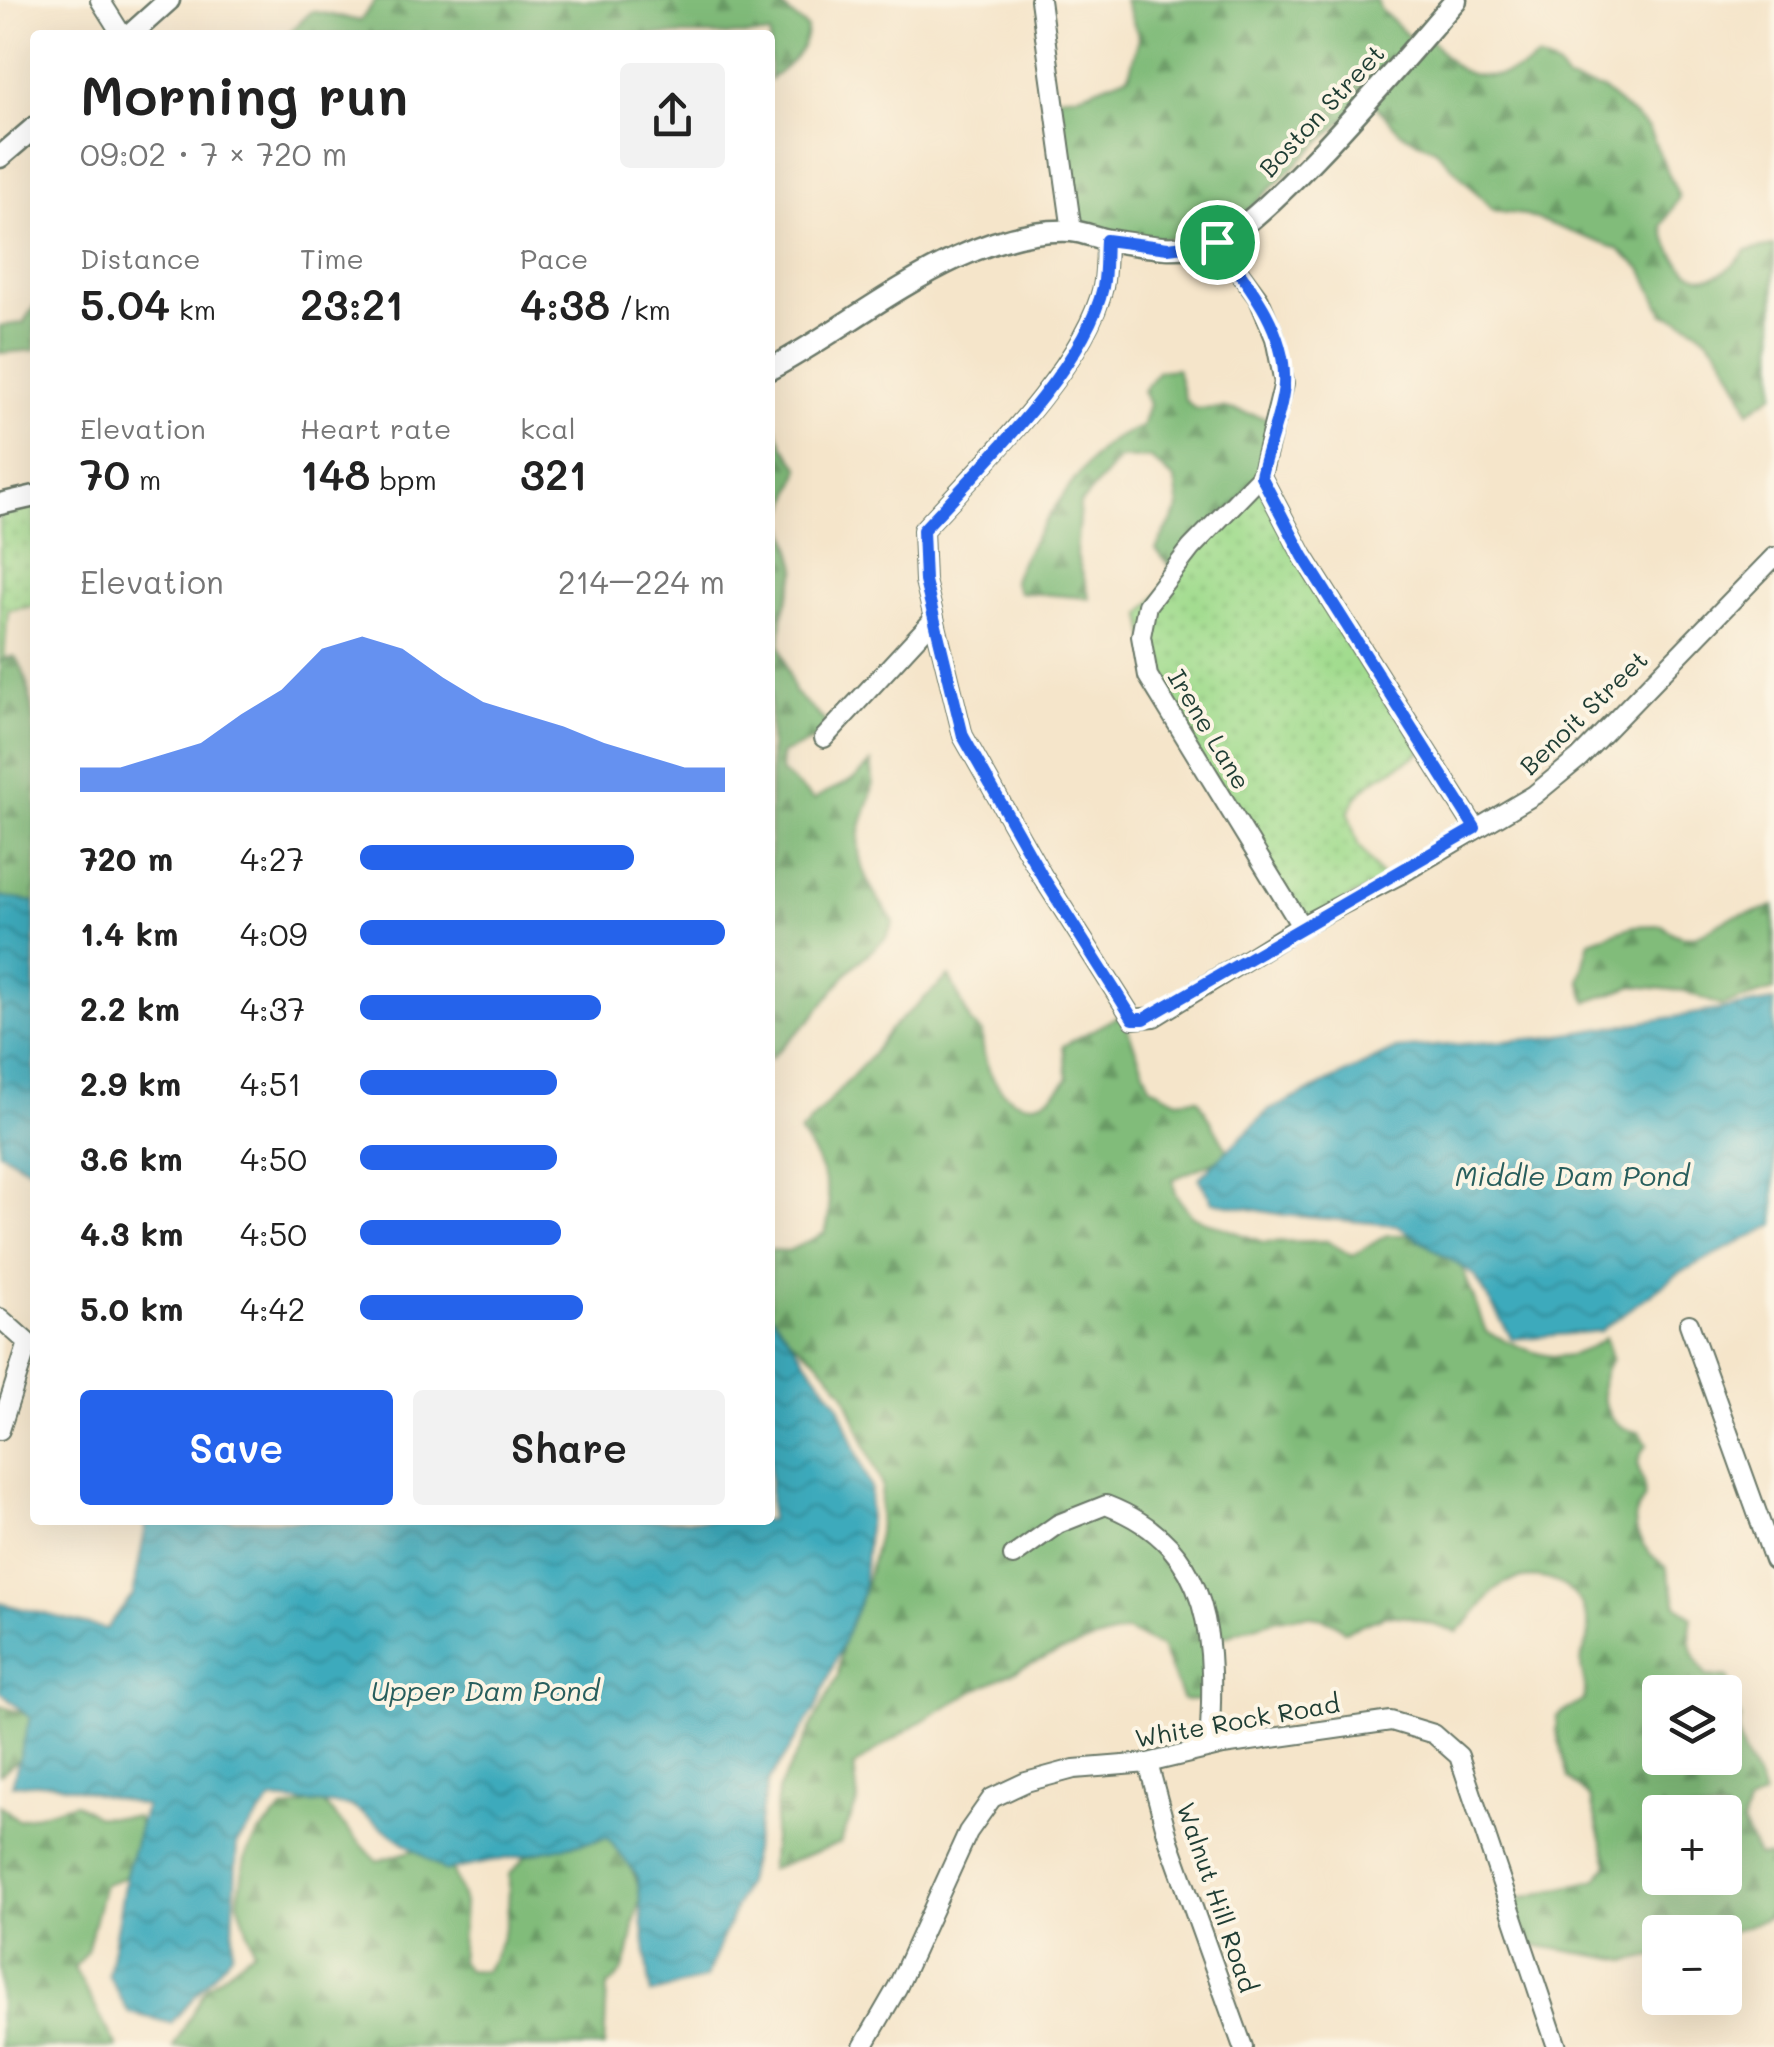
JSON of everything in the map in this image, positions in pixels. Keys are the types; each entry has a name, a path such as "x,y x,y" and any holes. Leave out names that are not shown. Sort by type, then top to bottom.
{"street":[{"path":"100,0 119,30"},
{"path":"136,30 169,0"},
{"path":"1040,0 1072,231"},
{"name":"Boston Street","path":"1217,242 1264,206 1320,151 1456,0"},
{"path":"0,157 30,130"},
{"path":"775,366 932,270 979,248 1072,231 1168,248 1217,242 1259,299 1275,338 1284,383 1261,476 1303,556 1475,828"},
{"path":"824,738 934,619 925,581 923,530 985,462 1076,350 1103,288 1106,240"},
{"name":"Irene Lane","path":"1261,476 1191,548 1147,605 1141,636 1148,676 1301,926"},
{"path":"0,504 30,497"},
{"name":"Benoit Street","path":"934,619 963,736 1097,964 1133,1019 1144,1019 1534,795 1579,758 1774,557"},
{"path":"0,1318 30,1343"},
{"path":"1689,1324 1774,1560"},
{"path":"0,1430 30,1350"},
{"path":"1014,1556 1058,1524 1106,1505 1137,1517 1172,1548 1192,1576 1205,1616 1214,1671 1209,1748"},
{"name":"White Rock Road","path":"864,2047 897,1988 968,1832 992,1798 1074,1768 1148,1763 1209,1748 1390,1721 1434,1734 1458,1756 1557,2047"},
{"name":"Walnut Hill Road","path":"1148,1763 1168,1840 1244,2047"}],"green space":[{"path":"376,0 774,0 807,28 804,44 775,75 775,30 292,30 312,11 360,21"},
{"path":"1124,0 1377,0 1380,9 1412,40 1426,35 1447,58 1470,74 1501,75 1537,59 1557,67 1567,81 1603,90 1648,128 1679,197 1662,226 1676,258 1685,268 1707,277 1719,274 1746,251 1774,246 1774,394 1749,411 1718,350 1695,328 1663,314 1643,270 1618,249 1526,215 1494,211 1435,149 1401,133 1367,97 1216,241 1079,234 1056,97 1078,95 1129,75 1139,37"},
{"path":"30,312 30,350 0,353 0,326 23,323"},
{"path":"1177,369 1185,400 1195,409 1225,408 1270,419 1258,479 1172,569 1156,549 1179,508 1175,480 1150,458 1119,459 1080,504 1076,553 1090,598 1019,592 1013,581 1056,505 1102,449 1142,427 1149,404 1143,391 1158,371"},
{"path":"775,425 783,445 800,468 783,519 797,568 782,618 780,644 794,692 830,726 822,737 781,754 781,772 814,800 850,781 871,763 872,787 859,850 865,876 894,922 885,939 851,968 812,1018 775,1054"},
{"path":"1258,479 1422,751 1371,782 1348,813 1358,845 1384,880 1298,924 1157,696 1142,614"},
{"path":"30,496 30,607 8,610 4,660 0,661 0,502"},
{"path":"14,656 24,673 30,701 30,908 0,901 0,661"},
{"path":"1774,906 1774,990 1721,1006 1685,991 1634,986 1587,1002 1580,980 1590,941 1634,926 1662,925 1683,937 1692,936 1735,916"},
{"path":"949,976 971,1023 982,1033 989,1070 998,1086 1023,1103 1052,1095 1068,1078 1063,1046 1126,1012 1128,1030 1150,1086 1177,1100 1198,1098 1230,1155 1173,1179 1175,1194 1192,1216 1262,1242 1327,1241 1352,1256 1387,1235 1450,1235 1486,1332 1533,1352 1560,1356 1605,1338 1612,1359 1602,1381 1605,1404 1617,1423 1640,1432 1647,1445 1638,1466 1644,1499 1637,1509 1636,1530 1648,1551 1666,1567 1677,1605 1692,1617 1694,1655 1706,1675 1642,1675 1642,1775 1742,1775 1742,1748 1764,1795 1748,1805 1742,1824 1758,1856 1774,1857 1774,1916 1742,1928 1742,1915 1642,1915 1642,1958 1627,1961 1521,1943 1506,1902 1595,1880 1608,1864 1590,1798 1568,1778 1556,1729 1557,1716 1584,1700 1581,1662 1589,1637 1587,1617 1572,1593 1548,1579 1534,1577 1500,1586 1457,1632 1408,1617 1386,1615 1344,1631 1331,1621 1298,1616 1211,1641 1208,1701 1183,1700 1161,1647 1127,1631 1054,1655 951,1704 854,1766 858,1801 840,1843 770,1869 778,1790 838,1676 843,1630 867,1580 878,1534 882,1486 844,1392 815,1357 775,1328 775,1250 788,1251 825,1233 828,1220 825,1180 800,1133 871,1056 889,1030"},
{"path":"0,1706 37,1718 38,1745 0,1774"},
{"path":"320,1800 377,1861 425,1847 451,1864 464,1903 460,1961 467,1970 485,1971 492,1960 505,1925 509,1875 526,1856 615,1829 642,1894 623,1970 607,1986 604,2047 173,2047 207,1987 254,1950 238,1901 245,1858 259,1833 283,1810"},
{"path":"75,1803 95,1816 137,1817 147,1846 129,1876 104,1884 87,1951 74,1968 117,2047 0,2047 0,1805 18,1820"}],"water":[{"path":"0,896 30,901 30,1169 0,1152"},
{"name":"Middle Dam Pond","path":"1774,1001 1774,1225 1679,1273 1600,1331 1512,1339 1475,1276 1396,1225 1284,1215 1212,1202 1199,1178 1268,1111 1396,1049 1543,1038"},
{"name":"Upper Dam Pond","path":"775,1319 838,1403 871,1489 863,1593 815,1710 768,1782 746,1882 706,1978 651,1994 637,1876 608,1838 445,1871 351,1806 272,1800 237,1843 232,1954 171,2023 129,2013 108,1975 126,1874 145,1806 52,1783 12,1785 30,1718 0,1692 0,1603 106,1629 133,1595 146,1525 775,1525"}],"route":[{"path":"1106,240 1168,248 1217,242 1259,299 1275,338 1284,383 1261,476 1303,556 1475,828 1400,875 1301,926 1154,1017 1133,1019 1041,874 1012,816 963,736 925,581 923,530 985,462 1076,350 1103,288 1106,240"}]}
